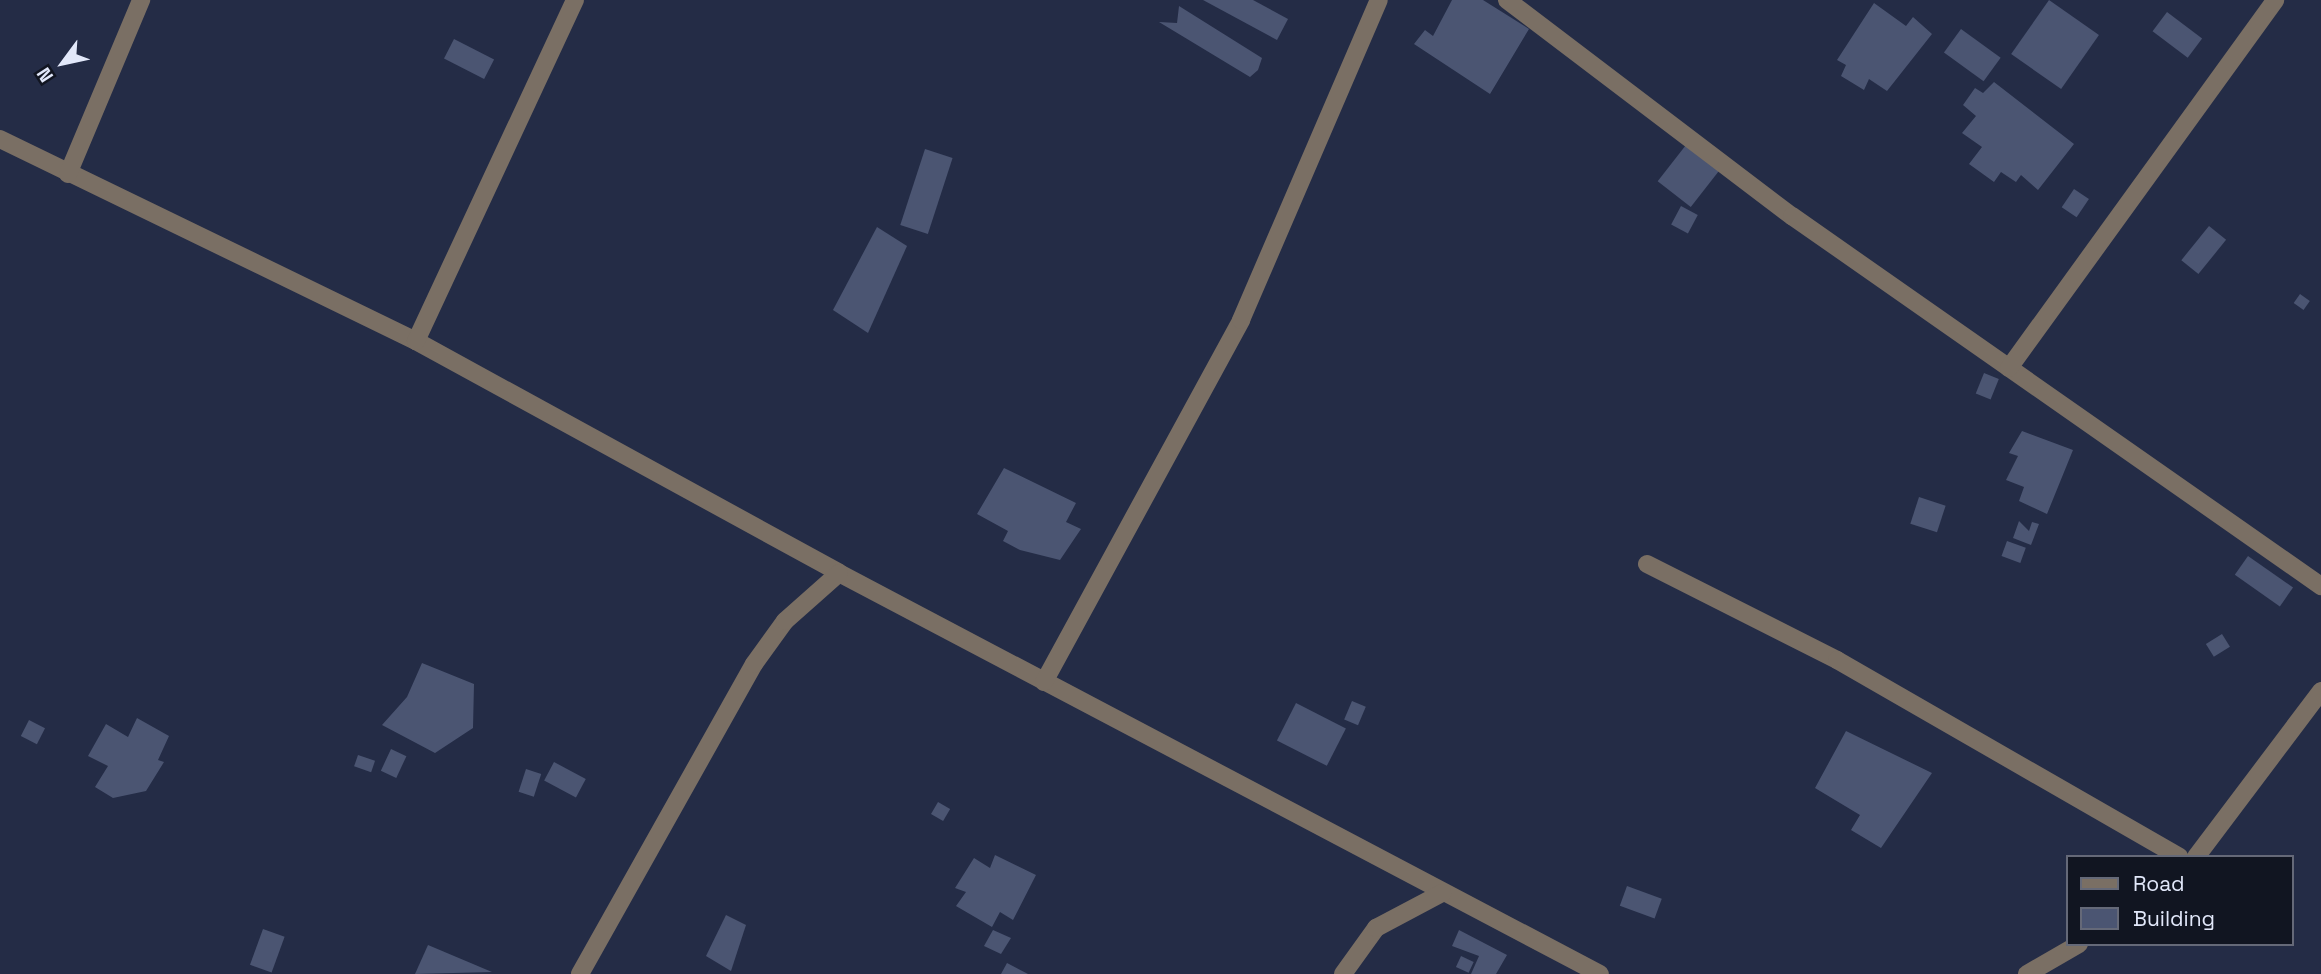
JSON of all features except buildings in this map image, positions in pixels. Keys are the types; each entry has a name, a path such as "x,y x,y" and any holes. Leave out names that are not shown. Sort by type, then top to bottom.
{"street":[{"path":"68,174 141,0"},
{"path":"416,341 575,0"},
{"path":"1044,682 1241,320 1379,0"},
{"path":"1507,0 1792,216 2321,586"},
{"path":"2010,368 2275,0"},
{"path":"0,139 416,341 839,573 1442,894 1600,974"},
{"path":"1647,564 1837,660 2176,855"},
{"path":"580,974 754,664 785,621 839,573"},
{"path":"2198,855 2321,691"},
{"path":"1343,974 1376,928 1442,894"},
{"path":"2027,974 2076,946"}]}
